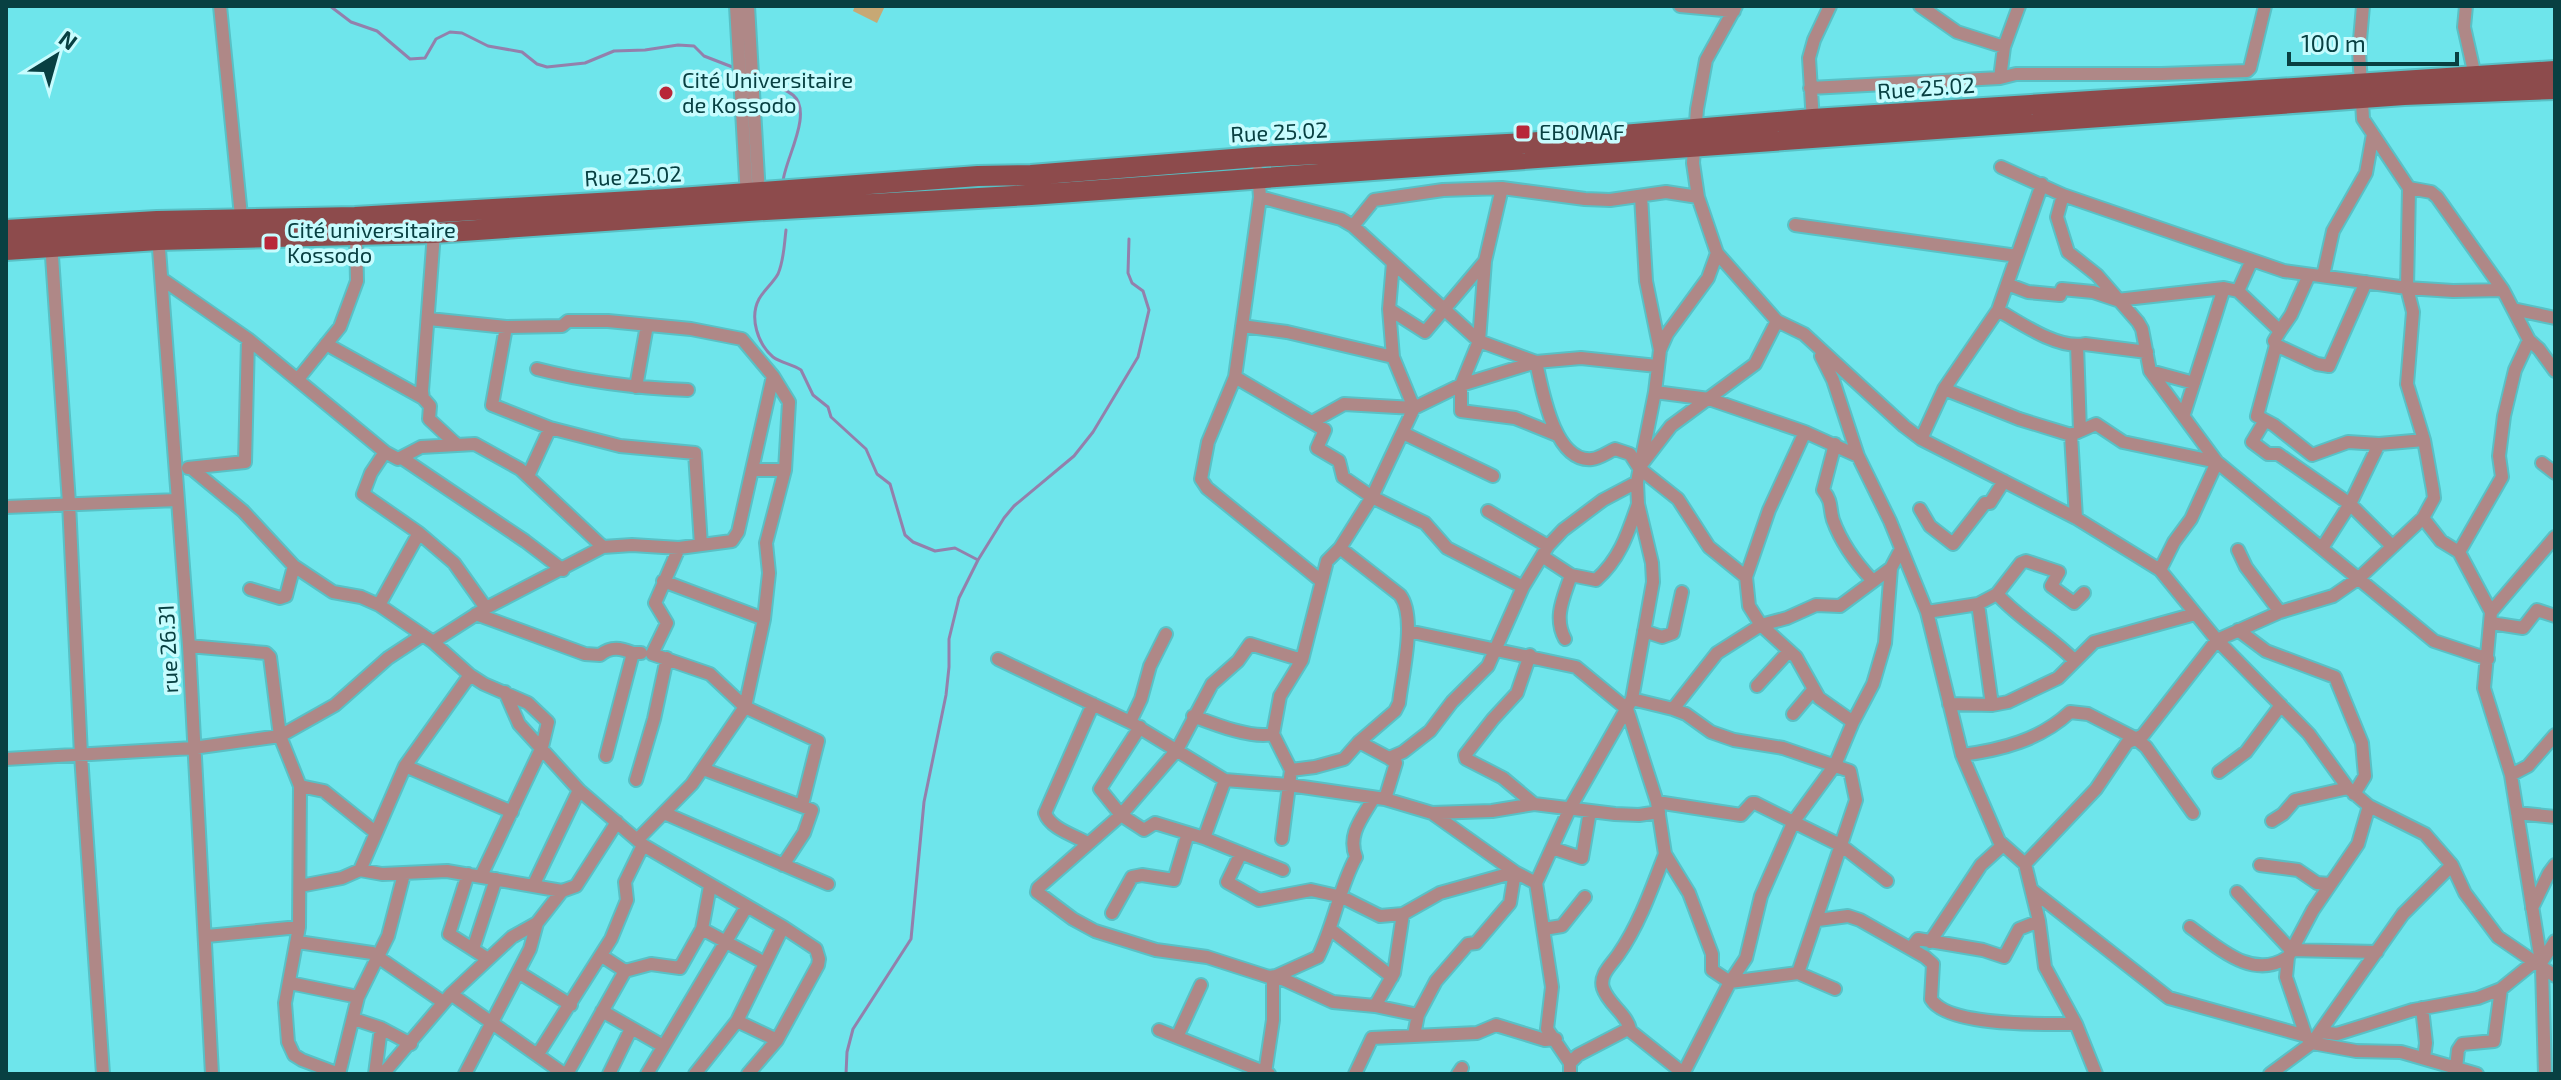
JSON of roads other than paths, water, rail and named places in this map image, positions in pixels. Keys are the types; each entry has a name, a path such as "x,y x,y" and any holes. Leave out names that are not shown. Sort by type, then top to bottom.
{"main road":[{"path":"2361,91 2475,76 2555,71"},
{"path":"6,230 51,237 242,228 356,234 434,233 753,201 1259,188 1443,165 1814,128 2361,91 2555,89"},
{"name":"Rue 25.02","path":"242,228 355,217 753,201 1258,157 1695,138"},
{"path":"6,250 51,237"}],"street":[{"path":"220,6 242,228"},
{"path":"736,6 753,201"},
{"path":"748,6 753,201"},
{"path":"1680,6 1735,9 1706,60 1693,163 1698,197 1717,253 1777,321 1804,334 1889,414 1921,439 2076,518 2160,570 2217,640 2309,734 2351,791 2369,806 2417,828 2452,865 2465,893 2498,937 2555,976"},
{"path":"1814,128 1810,51 1830,6"},
{"path":"1920,6 1957,32 2004,47"},
{"path":"1810,88 2000,78 2016,74 2247,71 2265,6"},
{"path":"2025,864 2096,789 2123,748 2143,735 2217,640 2280,612 2327,599 2359,578 2423,518 2434,498 2424,440 2407,384 2413,312 2407,288 2409,188 2363,119 2359,51 2363,6"},
{"path":"2466,6 2464,27 2475,76"},
{"path":"2000,78 2004,47 2016,8"},
{"path":"2323,276 2333,231 2366,173 2373,134"},
{"path":"1258,157 1259,188 1235,377 1208,442 1202,483 1320,580"},
{"path":"1443,165 1443,190"},
{"path":"2001,167 2063,195 2284,271 2407,288 2503,290"},
{"path":"1921,439 1944,389 1998,310 2042,184"},
{"path":"1259,188 1353,226 1479,341 1536,362"},
{"path":"1353,226 1374,200 1443,190 1502,188 1610,200 1673,192 1698,197"},
{"path":"1502,188 1485,261 1479,341 1461,385 1461,411 1515,418 1557,435"},
{"path":"2409,188 2431,192 2437,197 2503,290 2529,340 2555,371"},
{"path":"2063,195 2057,217 2068,252 2097,275 2142,329 2150,371 2217,462 2434,641 2488,659"},
{"path":"1641,196 1646,281 1660,350"},
{"path":"1795,225 2017,256"},
{"name":"rue 26.31","path":"157,231 189,646 207,936 212,1074"},
{"path":"423,398 434,233"},
{"path":"298,379 340,327 357,281 356,234"},
{"path":"51,237 103,1074"},
{"path":"1630,1029 1581,1054 1570,1069 1556,1039 1547,1029 1552,987 1536,883 1570,808 1630,704 1653,572 1638,504 1637,482 1660,350 1667,334 1708,278 1717,253"},
{"path":"2184,414 2231,290 2252,260"},
{"path":"1389,309 1423,332 1485,261"},
{"path":"1282,839 1291,770 1273,734 1280,696 1302,660 1327,561 1340,548 1372,497 1414,408 1393,357 1389,309 1393,263"},
{"path":"2309,275 2291,315 2274,341 2276,345 2257,416 2274,425 2312,455 2348,442 2379,444 2424,440"},
{"path":"162,279 248,339 385,452 402,458 563,570"},
{"path":"2276,345 2317,364 2329,366 2366,282"},
{"path":"2007,284 2028,292 2060,295 2062,289 2093,292 2117,300 2231,290 2280,331"},
{"path":"2513,309 2555,318"},
{"path":"1998,310 2040,335 2077,345 2147,352"},
{"path":"429,319 506,327 562,326 568,321 578,320 691,329 742,339 773,376 789,402 785,470 766,543 769,573 764,619 745,707 703,769 640,842 625,882 627,900 602,956 538,1054"},
{"path":"1639,468 1671,426 1755,364 1777,321"},
{"path":"636,387 647,325"},
{"path":"1242,326 1287,332 1393,357"},
{"path":"506,327 492,405 550,428 620,446 695,453 701,545"},
{"path":"174,469 245,462 248,339"},
{"path":"2459,552 2502,477 2500,445 2504,416 2515,370 2529,340"},
{"path":"326,344 423,398 430,406 429,419 456,444"},
{"path":"2076,518 2077,345"},
{"path":"1816,346 1833,380 1858,456 1927,612 1962,755 2003,845 2025,864 2039,921 2045,967 2076,1024 2096,1074"},
{"path":"1312,422 1344,404 1414,408 1461,385 1536,362 1581,358 1657,366"},
{"path":"1536,362 1557,435 1566,447 1579,457 1592,459 1615,449 1630,454 1639,468 1678,499 1707,544 1746,577"},
{"path":"537,369 577,380 688,390"},
{"path":"2150,371 2194,383"},
{"path":"6,759 193,748 280,736 335,705 388,658 603,547 649,545 679,548 732,541 738,532 773,376"},
{"path":"1235,377 1325,430 1317,448 1339,461 1343,477 1372,497 1425,523 1447,548 1523,587"},
{"path":"1944,389 2019,419 2076,433 2096,424 2123,442 2217,462"},
{"path":"1655,392 1709,399 1805,432 1858,456"},
{"path":"2264,422 2252,442 2268,454 2278,454 2350,504 2392,546"},
{"path":"528,476 550,428"},
{"path":"1805,432 1769,510 1746,577 1749,606 1761,625 1796,657 1819,698 1853,722"},
{"path":"1403,433 1493,476"},
{"path":"402,458 421,447 475,444 528,476 603,547"},
{"path":"1835,444 1823,490 1832,502 1832,517 1855,562 1872,580"},
{"path":"2322,548 2350,504 2379,444"},
{"path":"385,452 371,473 363,494 419,533 460,570 481,611 585,654 600,655 606,650 619,648 667,658 710,674 745,707 818,741 802,805"},
{"path":"2160,570 2174,542 2191,519 2217,462"},
{"path":"2542,463 2555,473"},
{"path":"191,468 243,511 294,566 333,592 361,597 379,605 428,639 470,675 534,707 548,722 542,747 512,812 474,875 449,934 488,959"},
{"path":"752,470 785,470"},
{"path":"1920,509 1930,526 1953,544 1985,503 1990,503 2004,481"},
{"path":"1389,758 1403,752 1430,731 1452,702 1488,666 1523,587 1545,551 1563,530 1603,500 1637,482"},
{"path":"6,507 177,500"},
{"path":"1488,511 1545,551 1571,575 1591,580 1599,578 1623,546 1638,504"},
{"path":"2423,518 2441,541 2459,552 2491,618 2484,693 2511,775 2539,965 2545,1074"},
{"path":"379,605 419,533"},
{"path":"2491,618 2555,537"},
{"path":"652,654 667,623 654,604 679,548"},
{"path":"1291,770 1344,759 1398,707 1409,613 1400,595 1340,548"},
{"path":"1665,854 1642,911 1625,945 1603,976 1602,985 1630,1029 1683,1074 1730,982 1746,958 1761,896 1794,821 1835,765 1873,684 1884,651 1891,568 1901,549"},
{"path":"2238,550 2246,567 2280,612"},
{"path":"1927,612 1978,604 1997,594 2021,563 2026,561 2059,572 2051,586 2074,603 2084,593"},
{"path":"250,589 280,598 286,596 294,566"},
{"path":"1673,709 1717,653 1761,625 1816,605 1840,606 1891,568"},
{"path":"1565,639 1559,628 1559,610 1571,575"},
{"path":"663,581 764,619"},
{"path":"1644,631 1662,637 1673,633 1682,592"},
{"path":"1997,594 2014,613 2056,642 2075,661"},
{"path":"1978,604 1992,705"},
{"path":"2491,618 2523,628 2537,610 2555,616"},
{"path":"1949,704 1992,705 2014,700 2058,678 2094,642 2195,614"},
{"path":"2238,630 2266,651 2335,677 2362,743 2365,776 2351,791 2295,800 2272,821"},
{"path":"1408,631 1579,668 1630,704 1673,709 1686,714 1711,732 1734,740 1783,748 1850,771 1856,800 1798,973"},
{"path":"1166,634 1150,666 1135,725 1100,789 1121,815 1144,830 1155,823 1204,838 1283,870"},
{"path":"1302,660 1250,644 1238,661 1212,684 1177,750 1121,815 1038,888 1039,893 1073,919 1095,931 1156,950 1207,957 1275,977 1333,1002 1418,1015"},
{"path":"189,646 269,655 280,736 300,786 298,942 285,1003 288,1042 294,1055 302,1060 339,1074 358,997 388,936 404,874"},
{"path":"1757,686 1789,651"},
{"path":"606,756 633,653"},
{"path":"1530,655 1517,693 1465,757 1503,778 1534,804"},
{"path":"636,780 654,719 667,658"},
{"path":"998,659 1135,725 1225,780 1289,785 1379,799 1432,813 1492,811 1534,804 1626,815 1658,807 1741,815 1755,803 1842,846 1887,881"},
{"path":"360,870 405,766 470,675"},
{"path":"1793,714 1814,689"},
{"path":"505,692 519,724 579,790 640,842 816,949 819,959 777,1040 748,1074"},
{"path":"1088,843 1055,826 1045,813 1093,704"},
{"path":"1630,704 1658,807 1665,854 1689,893 1712,954 1712,970 1730,982 1798,973 1835,989"},
{"path":"2219,772 2246,752 2281,705"},
{"path":"1962,755 1995,751 2017,743 2057,724 2070,712 2088,714 2146,747 2193,813"},
{"path":"1193,716 1228,730 1273,734"},
{"path":"2511,775 2528,766 2555,735"},
{"path":"1275,977 1318,957 1342,897 1345,877 1356,857 1352,846 1355,830 1379,799 1396,763 1359,742"},
{"path":"405,766 512,812"},
{"path":"703,769 813,811 804,833 783,865"},
{"path":"1204,838 1225,780"},
{"path":"300,786 324,791 375,832"},
{"path":"533,886 579,790"},
{"path":"2309,1039 2286,977 2290,954 2330,884 2358,844 2369,806"},
{"path":"1552,848 1582,858 1590,811"},
{"path":"664,813 828,884"},
{"path":"1432,813 1515,872 1536,883"},
{"path":"2517,813 2555,817"},
{"path":"300,886 342,878 360,870 404,874 447,871 562,891 576,886 617,822"},
{"path":"1112,913 1132,877 1142,875 1174,880 1188,833"},
{"path":"1930,942 1981,865 2003,845"},
{"path":"1241,853 1227,882 1259,900 1311,890 1342,897 1380,916 1403,914 1440,893 1515,872"},
{"path":"2260,865 2298,870 2317,883 2330,884"},
{"path":"2270,1074 2321,1032 2403,914 2452,865"},
{"path":"2532,908 2555,865"},
{"path":"1414,1035 1418,1015 1436,981 1468,944 1476,943 1510,903 1515,872"},
{"path":"473,949 496,879"},
{"path":"298,942 360,949 379,957 491,1023 565,1074 625,971 651,964 680,968 702,929 710,886"},
{"path":"2031,890 2169,998 2356,1051 2401,1052 2467,1072"},
{"path":"383,1074 447,998 512,937 537,923 562,891"},
{"path":"2237,892 2290,954"},
{"path":"1544,929 1562,926 1585,897"},
{"path":"647,1074 747,906"},
{"path":"1375,1006 1392,977 1403,914"},
{"path":"1818,920 1848,916 1911,948 1933,964 1931,999 1938,1007 1985,1020 2076,1024"},
{"path":"1911,948 1918,939 1983,950 2004,957 2019,929 2039,921"},
{"path":"465,1074 530,949 537,923"},
{"path":"207,936 299,927"},
{"path":"695,1074 737,1021 783,927"},
{"path":"2190,927 2253,966 2274,967 2290,954 2377,952"},
{"path":"702,929 765,963"},
{"path":"1330,929 1392,977"},
{"path":"2321,1032 2337,1034 2394,1014 2453,1004 2501,989 2539,965 2555,941"},
{"path":"602,956 625,971"},
{"path":"518,972 571,1005"},
{"path":"1159,1030 1267,1073 1275,977"},
{"path":"290,983 358,997"},
{"path":"1177,1037 1201,985"},
{"path":"2467,1072 2458,1050 2462,1044 2494,1041 2501,989"},
{"path":"2422,1008 2426,1043 2424,1058"},
{"path":"602,1011 663,1046"},
{"path":"354,1019 381,1028 411,1044"},
{"path":"737,1021 777,1040"},
{"path":"1355,1074 1372,1038 1477,1033 1496,1025 1545,1040 1556,1039"},
{"path":"375,1074 381,1028"},
{"path":"609,1074 631,1029"}],"waterway":[{"path":"330,6 351,22 377,31 410,59 425,58 436,39 450,32 462,33 488,46 522,52 537,64 547,67 585,63 614,51 678,45 694,46 704,56 735,68"},
{"path":"765,78 793,95 799,103 799,125 783,182"},
{"path":"786,230 778,274 756,306 755,322 763,345 779,361 801,370 813,395 828,407 831,417 866,449 877,474 890,484 905,535 913,542 935,551 955,548 978,560"},
{"path":"846,1074 853,1029 911,939 924,802 946,695 949,639 959,598 1004,518 1074,456 1093,432 1138,357 1149,310 1143,291 1132,283 1128,273 1129,239"}],"place":[{"name":"Cité Universitaire de Kossodo","path":"666,93"},
{"name":"EBOMAF","path":"1523,132"},
{"name":"Cité universitaire Kossodo","path":"271,243"}]}
